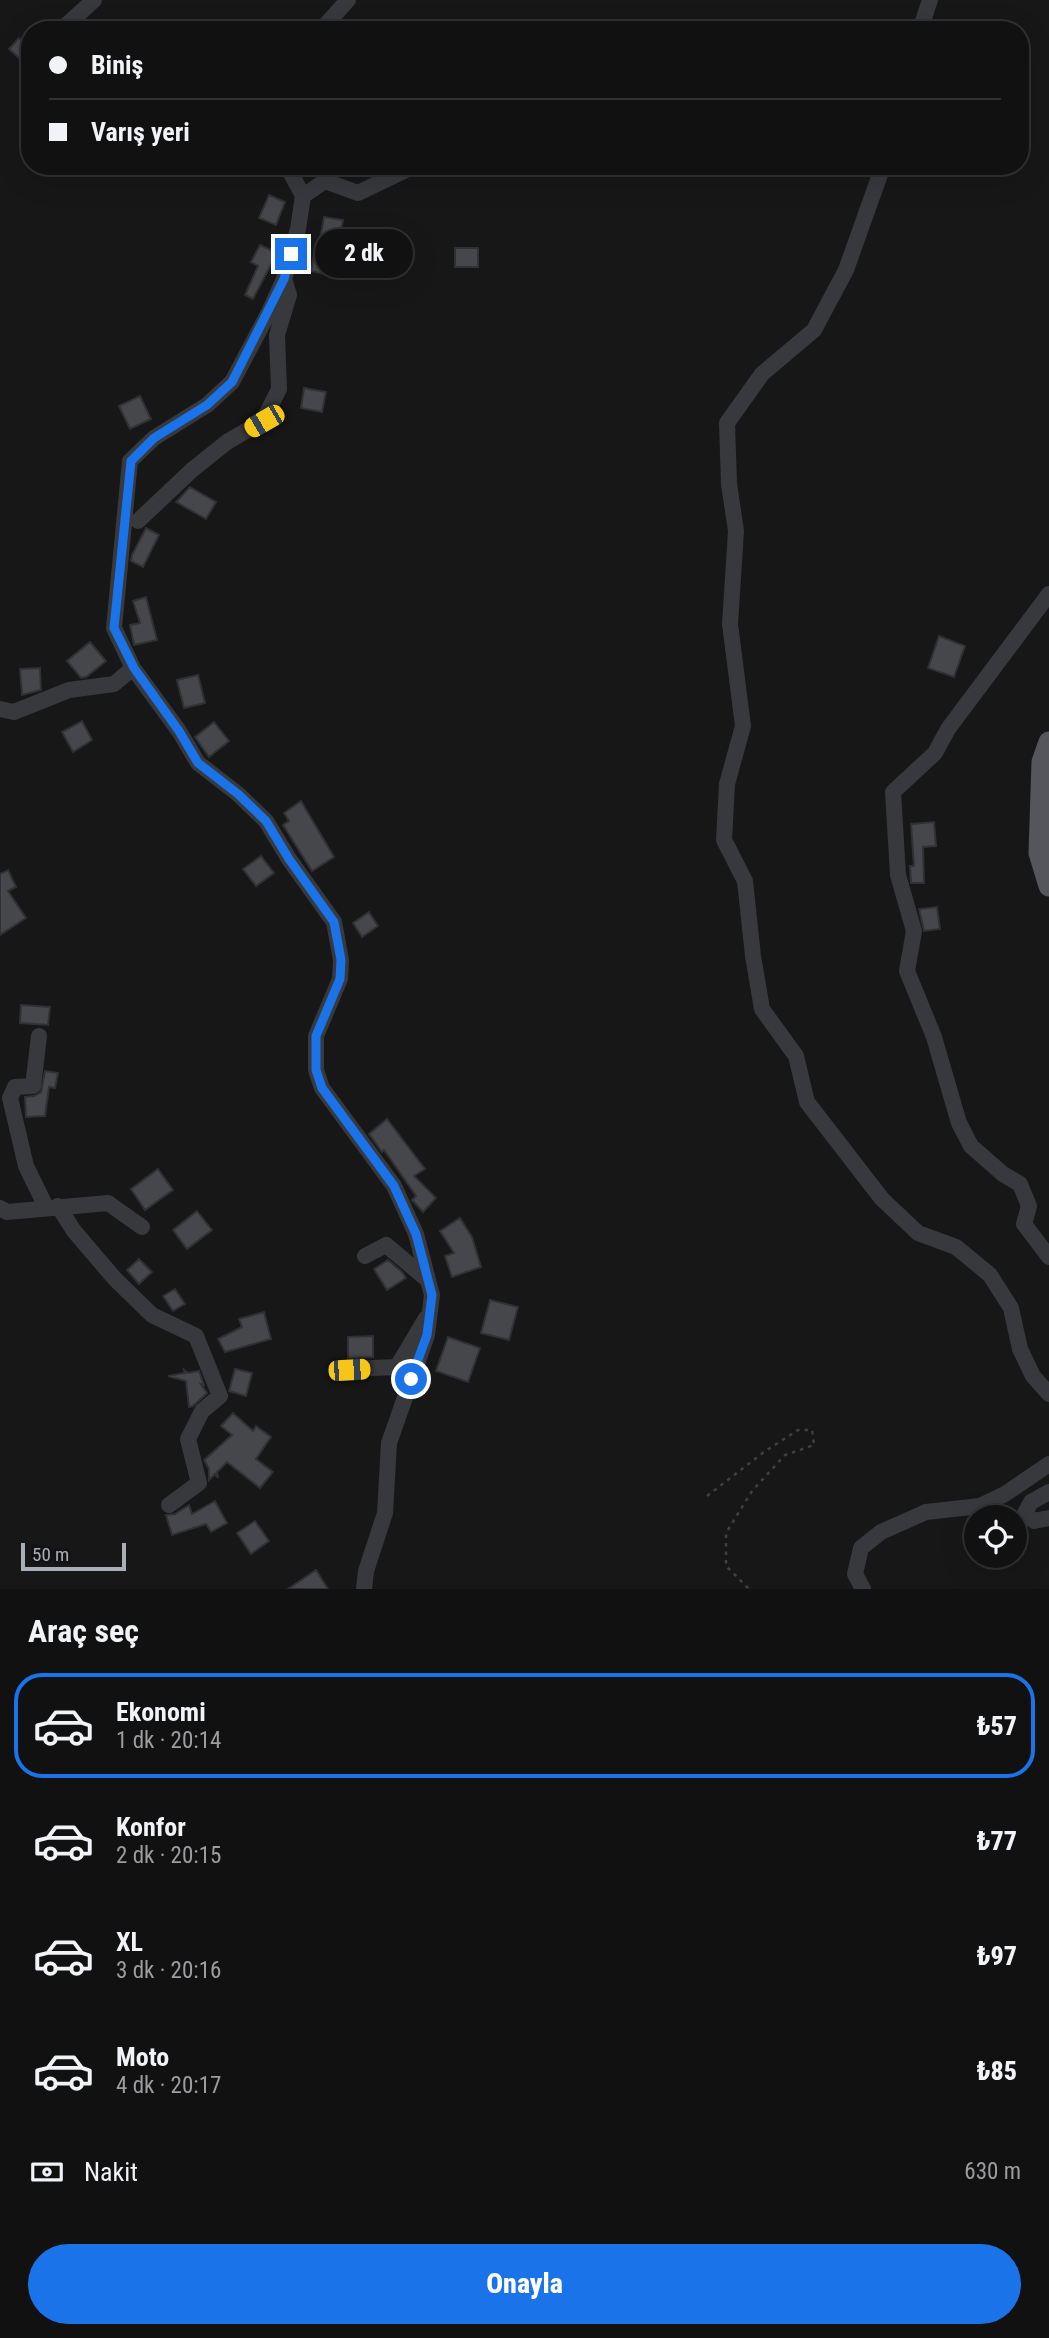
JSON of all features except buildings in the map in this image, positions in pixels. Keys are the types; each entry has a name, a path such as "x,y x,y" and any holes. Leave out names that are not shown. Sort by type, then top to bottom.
{"main road":[{"path":"1049,742 1042,762 1039,853 1049,886"}],"street":[{"path":"71,21 94,0"},
{"path":"329,21 348,0"},
{"path":"923,21 930,0"},
{"path":"292,175 303,196 298,229 284,279 232,382 207,405 154,438 131,461 114,628 134,668 179,731 198,763 238,794 266,821 289,859 334,922 341,960 340,979 316,1036 316,1070 322,1088 394,1186 416,1234 432,1295 427,1335 389,1443 385,1513 366,1572 364,1589"},
{"path":"303,196 325,181 358,193 395,175"},
{"path":"880,175 846,270 814,330 762,374 727,423 729,484 736,531 730,624 743,726 727,783 724,840 745,881 762,1009 796,1056 807,1102 883,1199 918,1233 956,1247 990,1275 1011,1308 1020,1349 1033,1376 1049,1394"},
{"path":"138,522 192,470 228,442 264,421 279,389 277,335 289,295 284,279"},
{"path":"1049,594 948,729 935,753 893,792 898,875 915,931 907,971 933,1037 958,1124 971,1146 1003,1174 1020,1184 1029,1206 1024,1224 1049,1257"},
{"path":"0,709 13,712 69,690 114,684 134,668"},
{"path":"39,1036 33,1086 15,1087 10,1098 26,1166 52,1207 115,1279 152,1315 196,1336 220,1396 202,1411 188,1440 199,1483 169,1505"},
{"path":"0,1208 7,1212 108,1203 142,1227"},
{"path":"365,1256 386,1245 428,1280"},
{"path":"349,1370 397,1367 430,1311"},
{"path":"863,1589 855,1574 861,1548 881,1532 926,1513 980,1506 1005,1494 1049,1464"},
{"path":"1049,1492 1031,1502 1025,1513 1034,1521 1049,1518"}],"path":[{"path":"707,1496 764,1452 798,1430 812,1430 814,1445 785,1455 752,1491 726,1533 726,1566 748,1589"}],"route":[{"path":"291,254 284,279 269,312 232,382 207,405 154,438 131,461 114,628 134,668 179,731 198,763 238,794 266,821 289,859 334,922 341,960 340,979 316,1036 316,1070 322,1088 394,1186 416,1234 432,1295 427,1335 411,1379"}]}
